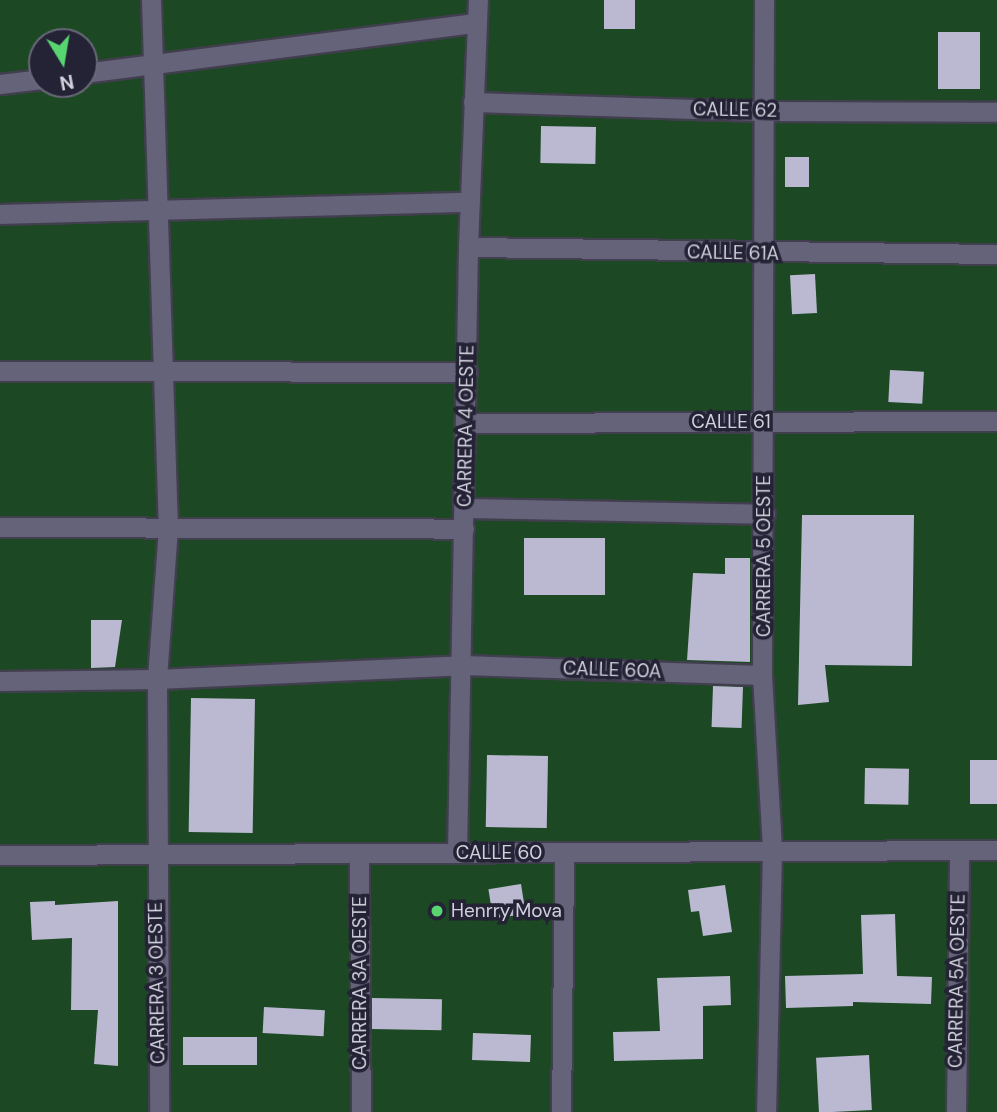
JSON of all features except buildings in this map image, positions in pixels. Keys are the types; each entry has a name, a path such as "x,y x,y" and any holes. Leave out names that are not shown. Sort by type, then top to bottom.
{"street":[{"name":"CARRERA 3 OESTE","path":"151,0 168,528 157,679 159,1112"},
{"name":"CARRERA 4 OESTE","path":"457,853 463,665 468,247 478,0"},
{"name":"CARRERA 5 OESTE","path":"764,0 766,254 762,675 772,851 766,1112"},
{"path":"98,71 477,23"},
{"path":"0,84 28,81"},
{"name":"CALLE 62","path":"473,102 766,111 997,112"},
{"path":"0,214 470,202"},
{"name":"CALLE 61A","path":"468,247 766,254 997,254"},
{"path":"0,371 161,369 467,372"},
{"name":"CALLE 61","path":"466,423 997,421"},
{"path":"464,508 765,514"},
{"path":"0,527 464,529"},
{"name":"CALLE 60A","path":"0,681 157,679 463,665 762,675"},
{"name":"CARRERA 5A OESTE","path":"956,1112 959,850"},
{"name":"CALLE 60","path":"0,855 997,850"},
{"path":"561,1112 564,852"},
{"name":"CARRERA 3A OESTE","path":"359,853 361,1112"}],"green space":[{"path":"0,0 997,0 997,1112 0,1112"}],"place":[{"name":"Henrry Mova","path":"437,911"}]}
